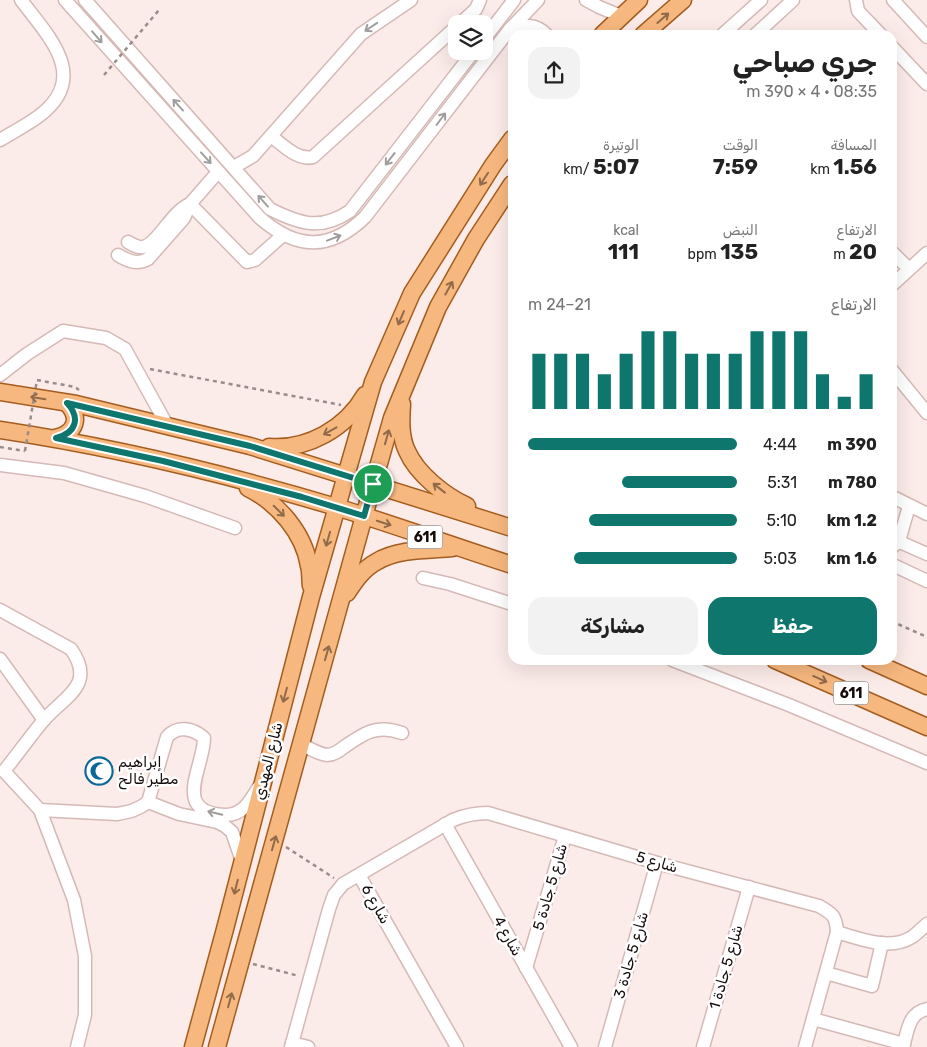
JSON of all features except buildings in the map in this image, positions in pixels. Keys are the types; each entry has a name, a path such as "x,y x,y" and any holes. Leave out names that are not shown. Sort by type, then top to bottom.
{"main road":[{"path":"607,30 639,0"},
{"path":"649,30 682,0"},
{"path":"250,446 280,448 309,442 336,428 358,408 373,382 412,293 508,144"},
{"name":"شارع المهدي","path":"217,1047 392,418 438,307 476,239 508,190"},
{"name":"شارع المهدي","path":"192,1047 311,597 373,382"},
{"name":"611","path":"0,392 67,403 250,446 508,526"},
{"path":"402,393 401,425 406,451 424,476 454,500 508,525"},
{"path":"56,438 65,436 72,429 75,420 73,410 67,403"},
{"name":"611","path":"0,430 56,438 223,476 364,516 508,564"},
{"path":"223,476 255,492 280,510 299,536 310,565 311,597"},
{"path":"341,603 359,575 376,562 402,553 458,548"},
{"name":"611","path":"786,665 927,727"},
{"name":"611","path":"880,665 927,686"}],"street":[{"path":"0,140 39,116 53,104 61,89 65,74 54,44 20,0"},
{"path":"65,0 260,218 283,234 310,242 324,242 342,235 354,228 365,217 508,31"},
{"path":"85,0 270,209 291,220 306,224 324,223 339,218 350,211 467,60"},
{"path":"234,167 253,156 361,34 411,0"},
{"path":"470,15 476,9 480,0"},
{"path":"493,27 514,0"},
{"path":"510,28 538,0"},
{"path":"586,0 599,8 620,16"},
{"path":"728,30 761,0"},
{"path":"760,30 793,0"},
{"path":"856,0 858,10 876,30"},
{"path":"893,0 927,37"},
{"path":"510,28 528,25 541,30"},
{"path":"272,136 300,157 306,159 313,158 448,34"},
{"path":"897,52 927,84"},
{"path":"128,242 138,247 149,244 177,212 190,204 218,172"},
{"path":"190,204 247,262 255,260 283,234"},
{"path":"118,254 133,262 148,260 184,218 190,204"},
{"path":"897,281 927,253"},
{"path":"897,257 909,270"},
{"path":"0,375 27,354 63,331 106,338 125,349 168,427"},
{"path":"897,376 927,413"},
{"path":"0,465 64,473 145,496 235,528"},
{"path":"897,499 927,514"},
{"path":"897,535 909,506"},
{"path":"897,543 927,554"},
{"path":"897,567 927,581"},
{"path":"423,578 450,584 508,603"},
{"path":"0,610 71,649 78,660 80,676 74,692 44,720 2,769 40,810 74,900 85,956 84,1015 77,1047"},
{"path":"0,659 44,720"},
{"path":"685,665 789,705 927,763"},
{"path":"301,744 327,755 337,752 362,735 377,729 389,728 402,733"},
{"path":"40,810 117,814 140,808 148,802 167,737 171,732 186,729 199,733 204,738 204,748 193,789 193,796 196,803 204,809 213,813 234,815 244,808 263,779"},
{"path":"178,814 193,796"},
{"path":"148,802 178,814 217,822 225,826 232,832 242,860"},
{"name":"شارع 5","path":"359,875 463,815 488,813 657,863 820,906 831,913 836,920 837,932"},
{"name":"شارع 4","path":"445,824 570,1047"},
{"name":"شارع 5 جادة 5","path":"526,968 565,836"},
{"name":"شارع 5 جادة 3","path":"605,1047 657,863"},
{"name":"شارع 6","path":"291,1045 334,896 343,884 359,875 457,1047"},
{"name":"شارع 5 جادة 1","path":"703,1047 750,887"},
{"path":"806,1047 837,932 871,942 894,944 912,937 927,924"},
{"path":"826,972 872,986 882,943"},
{"path":"813,1018 904,1045 910,1023 915,1014 927,1009"},
{"path":"291,1045 308,1047"}],"path":[{"path":"104,75 159,10"},
{"path":"135,366 358,408"},
{"path":"0,447 24,451 37,380 75,387"},
{"path":"897,624 927,637"},
{"path":"275,840 343,884"},
{"path":"241,961 310,979"}],"place":[{"name":"إبراهيم مطير فالح","path":"99,771"}],"route":[{"path":"67,403 72,403 250,446 373,484 364,516 302,497 163,461 56,438 65,436 72,429 75,420 73,410 67,403"}]}
